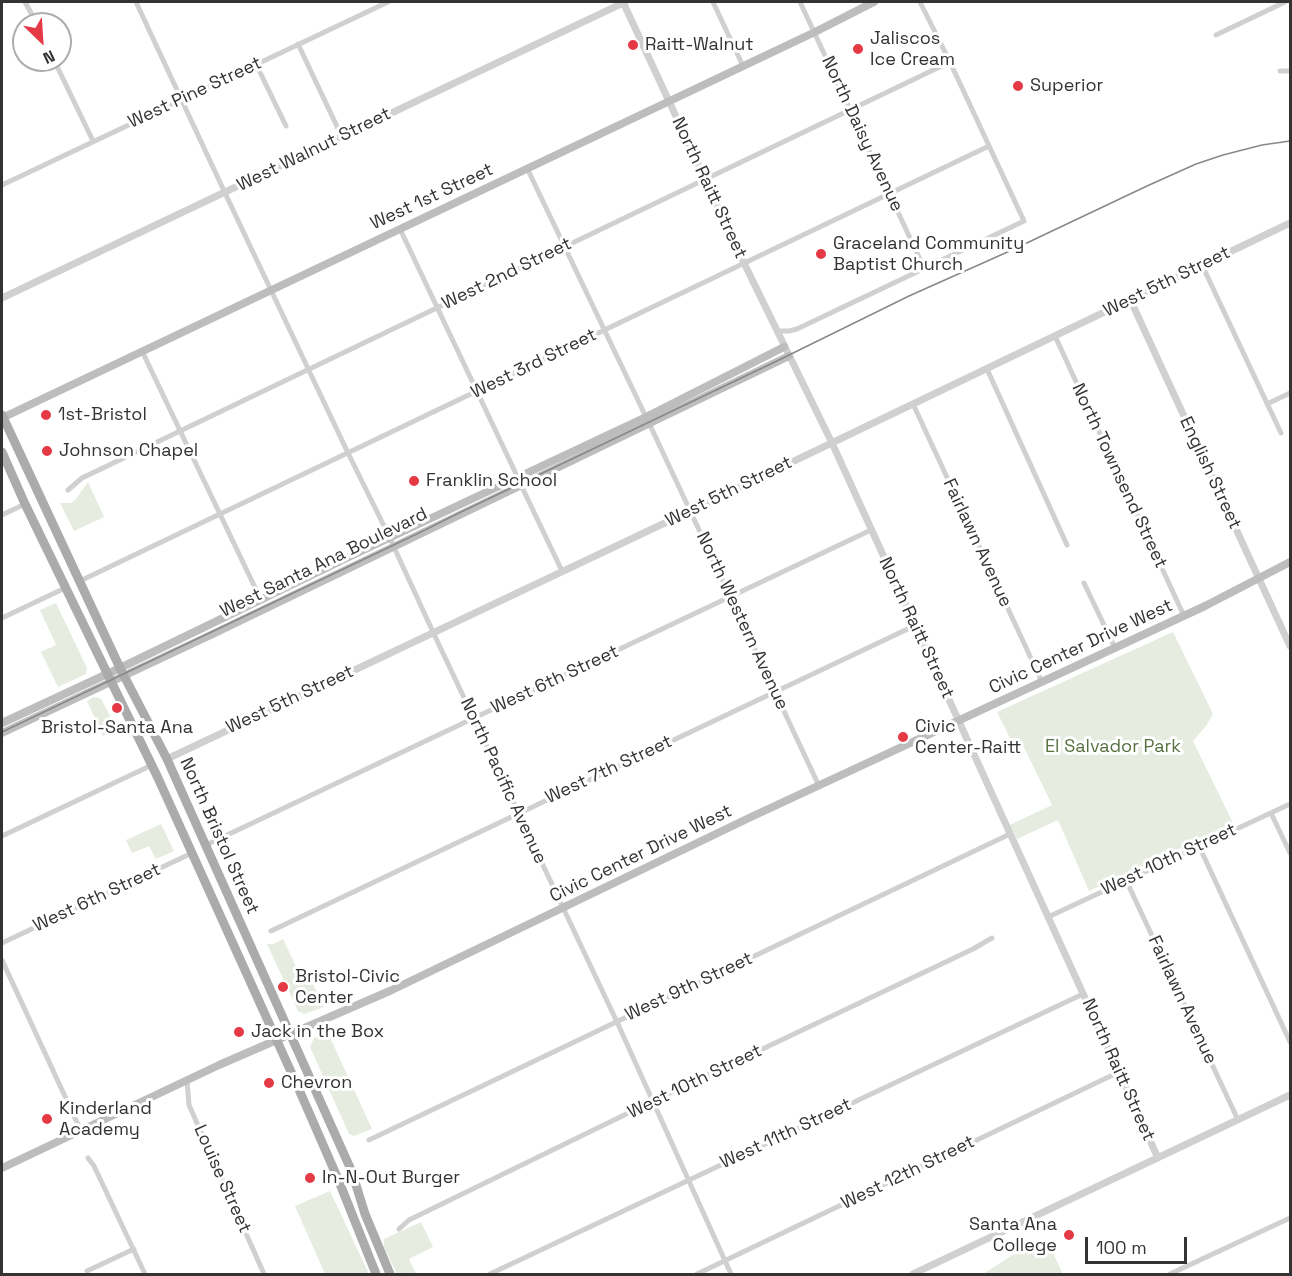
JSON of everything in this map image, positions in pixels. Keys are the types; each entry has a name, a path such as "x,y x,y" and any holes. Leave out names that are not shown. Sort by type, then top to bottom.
{"main road":[{"name":"West 1st Street","path":"2,417 874,2"},
{"name":"West Santa Ana Boulevard","path":"647,420 784,347"},
{"name":"West Santa Ana Boulevard","path":"2,723 109,677 394,546 520,481 647,420 789,356"},
{"name":"North Bristol Street","path":"2,417 122,671 167,759 352,1172 365,1214 390,1275"},
{"name":"North Bristol Street","path":"2,452 192,853 338,1179 376,1275"},
{"name":"West Santa Ana Boulevard","path":"122,671 261,600 390,538 520,481"},
{"name":"Civic Center Drive West","path":"2,1168 276,1039 353,1008 752,817 1184,616 1290,562"},
{"name":"West Santa Ana Boulevard","path":"2,733 109,677"}],"street":[{"name":"North Pacific Avenue","path":"136,2 519,813 731,1275"},
{"name":"West Pine Street","path":"2,182 388,2"},
{"name":"North Raitt Street","path":"624,2 744,264 832,442 1158,1158"},
{"name":"West Walnut Street","path":"2,298 624,2"},
{"path":"713,2 743,66"},
{"name":"North Daisy Avenue","path":"801,2 924,268"},
{"path":"777,331 797,329 1024,221 920,2"},
{"path":"1216,35 1286,2"},
{"path":"298,44 342,137"},
{"name":"West 2nd Street","path":"68,490 82,477 950,62"},
{"path":"256,64 286,126"},
{"path":"1280,71 1290,71"},
{"path":"60,72 93,141"},
{"name":"West 3rd Street","path":"80,581 989,146"},
{"name":"North Western Avenue","path":"527,168 819,786"},
{"name":"West 5th Street","path":"167,759 690,512 1290,223"},
{"path":"400,228 562,571"},
{"path":"1202,265 1281,433"},
{"name":"English Street","path":"1130,299 1259,578 1287,632 1290,646"},
{"name":"North Townsend Street","path":"1054,336 1184,616"},
{"path":"142,351 261,600"},
{"path":"987,369 1067,544"},
{"path":"1267,404 1290,393"},
{"name":"Fairlawn Avenue","path":"912,404 1042,682"},
{"path":"2,515 25,504"},
{"name":"West 6th Street","path":"206,846 871,530"},
{"path":"1084,583 1115,648"},
{"path":"2,618 65,588"},
{"name":"West 7th Street","path":"271,931 914,626"},
{"path":"2,836 152,765"},
{"name":"West 10th Street","path":"1048,916 1290,804"},
{"path":"1272,813 1290,853"},
{"name":"West 9th Street","path":"369,1140 1010,834"},
{"path":"1199,846 1290,1042"},
{"name":"West 6th Street","path":"2,943 192,853"},
{"name":"Fairlawn Avenue","path":"1126,880 1238,1120"},
{"name":"West 10th Street","path":"399,1229 409,1220 992,938"},
{"path":"2,960 81,1131"},
{"name":"West 11th Street","path":"490,1275 1083,994"},
{"name":"West 12th Street","path":"697,1275 1119,1072"},
{"name":"Louise Street","path":"187,1081 189,1105 264,1275"},
{"path":"913,1275 1290,1095"},
{"path":"88,1158 94,1166 145,1275"},
{"path":"1170,1275 1183,1272 1290,1218"},
{"path":"87,1271 134,1249"}],"green space":[{"path":"88,482 104,517 74,531 60,503 71,503 75,500"},
{"path":"56,603 87,668 86,674 58,687 41,652 56,645 40,610"},
{"name":"El Salvador Park","path":"1173,632 1213,714 1193,741 1233,823 1089,891 1058,820 1017,839 1010,825 1052,805 1021,741 1013,744 997,712"},
{"path":"94,697 101,699 117,729 103,736 87,701"},
{"path":"161,824 174,851 156,859 149,846 132,853 126,840"},
{"path":"283,939 298,971 305,968 324,1007 304,1014 298,1011 267,944 274,944"},
{"path":"328,1033 372,1129 354,1136 349,1134 310,1047 314,1038"},
{"path":"330,1191 369,1274 325,1274 295,1206"},
{"path":"421,1222 433,1247 409,1259 416,1274 397,1274 384,1247 384,1239"},
{"path":"1038,1245 1052,1251 1063,1274 983,1274 1011,1256"}],"tram line":[{"path":"2,732 909,296 1147,186 1196,164 1223,155 1262,145 1290,141"}],"place":[{"name":"Raitt-Walnut","path":"633,45"},
{"name":"Jaliscos Ice Cream","path":"858,49"},
{"name":"Superior","path":"1018,86"},
{"name":"Graceland Community Baptist Church","path":"821,254"},
{"name":"1st-Bristol","path":"46,415"},
{"name":"Johnson Chapel","path":"47,451"},
{"name":"Franklin School","path":"414,481"},
{"name":"Bristol-Santa Ana","path":"117,708"},
{"name":"Civic Center-Raitt","path":"903,737"},
{"name":"Bristol-Civic Center","path":"283,987"},
{"name":"Jack in the Box","path":"239,1032"},
{"name":"Chevron","path":"269,1083"},
{"name":"Kinderland Academy","path":"47,1119"},
{"name":"In-N-Out Burger","path":"310,1178"},
{"name":"Santa Ana College","path":"1069,1235"}]}
